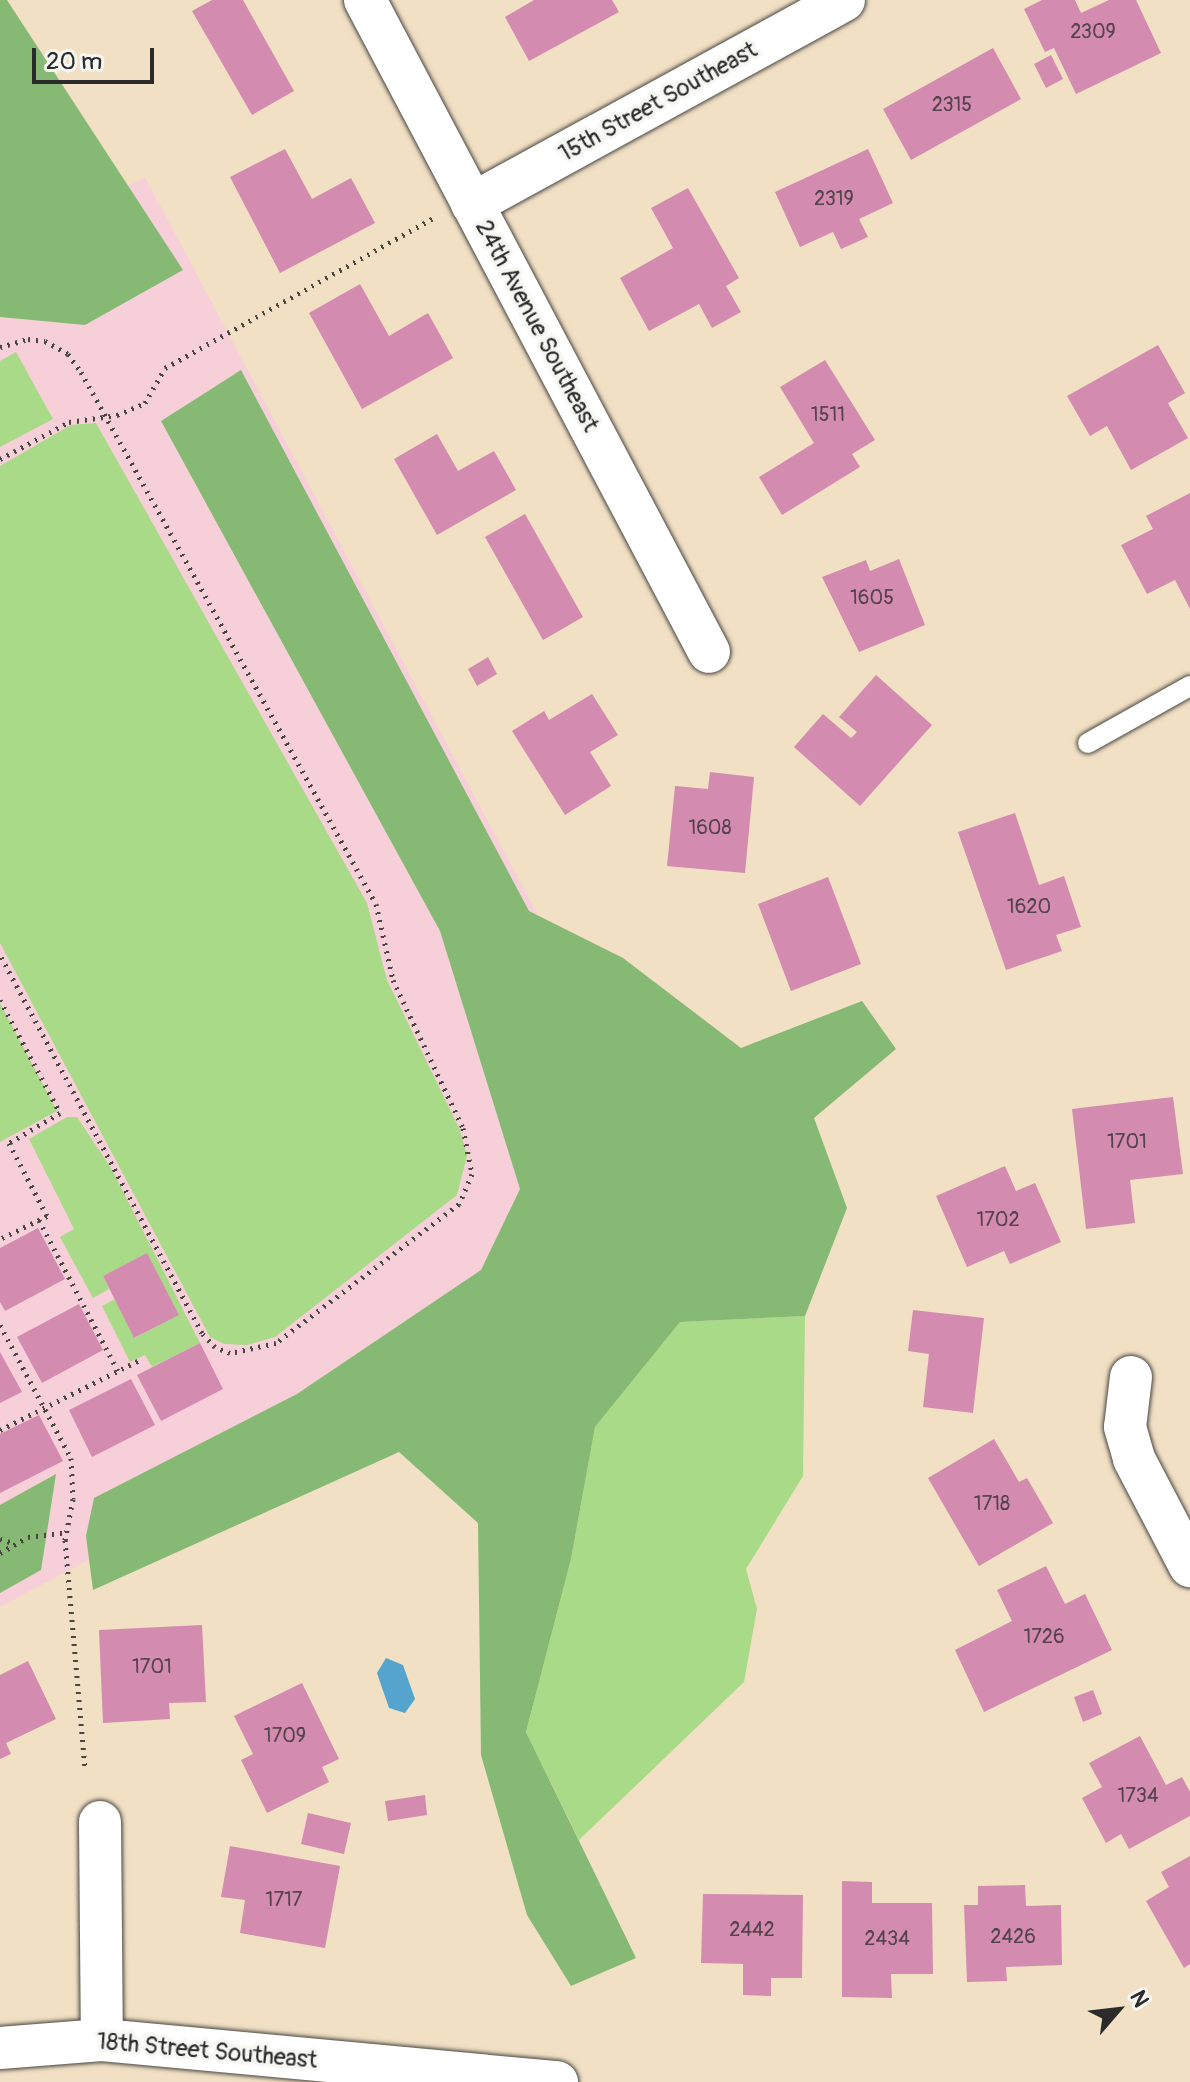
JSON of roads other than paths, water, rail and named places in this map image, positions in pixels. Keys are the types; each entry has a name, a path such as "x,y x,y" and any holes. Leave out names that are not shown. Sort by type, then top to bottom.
{"street":[{"name":"24th Avenue Southeast","path":"365,0 456,209 709,652"},
{"name":"15th Street Southeast","path":"456,209 844,0"},
{"path":"1131,1377 1125,1427 1134,1459 1190,1566"},
{"path":"100,1822 102,2040"},
{"name":"18th Street Southeast","path":"0,2048 102,2040 553,2082"}],"lane":[{"path":"1088,743 1190,686"}],"water":[{"path":"386,1658 403,1665 415,1699 405,1713 389,1708 377,1673"}]}
